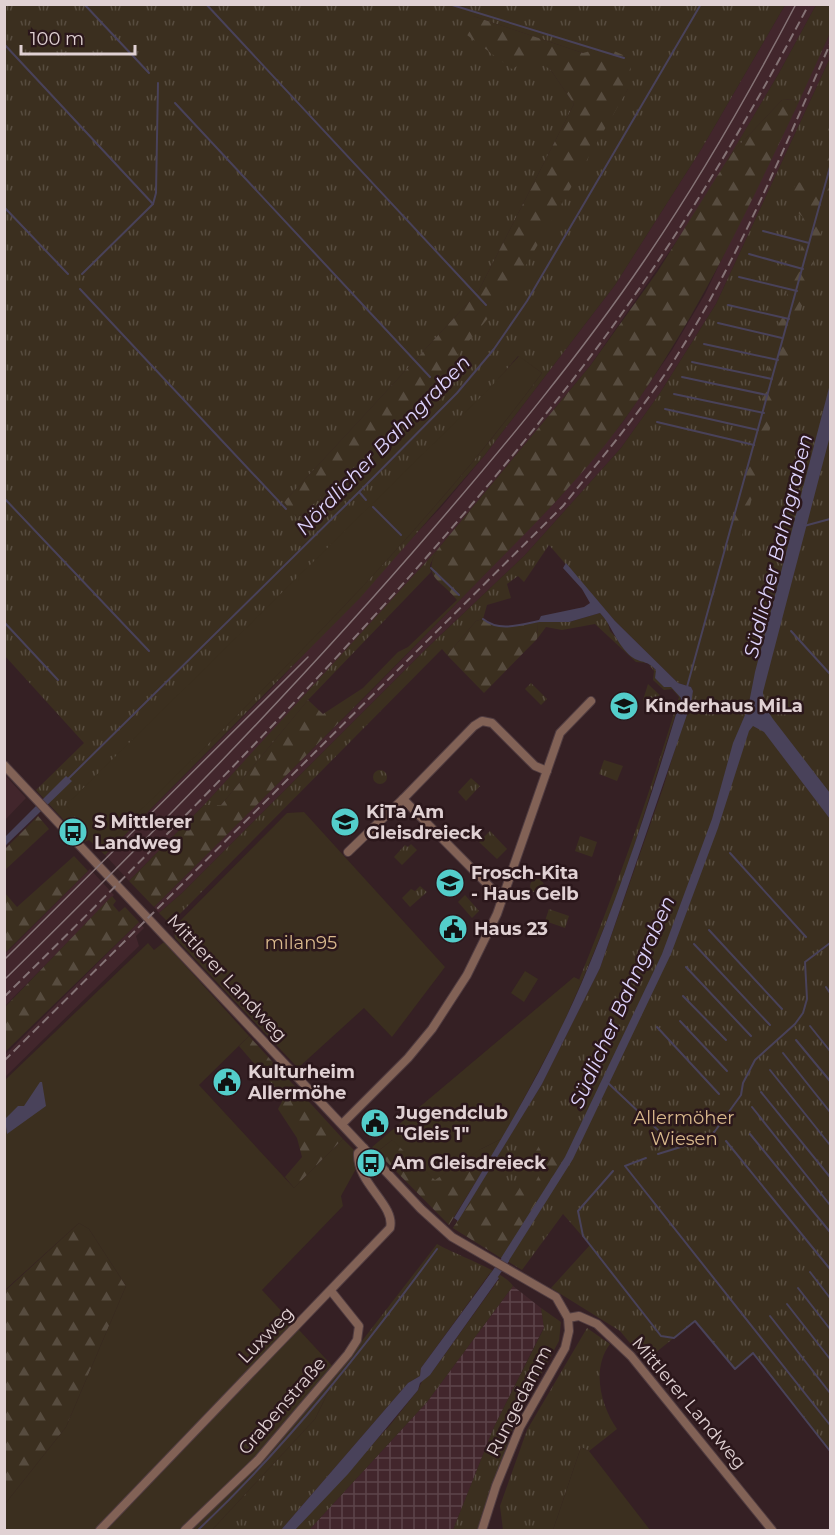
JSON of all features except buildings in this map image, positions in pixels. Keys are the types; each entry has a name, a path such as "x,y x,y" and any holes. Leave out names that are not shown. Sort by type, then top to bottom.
{"street":[{"path":"342,1124 395,1073 432,1029 467,975 504,896 560,734 591,701"},
{"path":"348,852 474,726 484,721 493,724 535,766 547,771"},
{"name":"Mittlerer Landweg","path":"4,765 443,1230 491,1261 547,1292 561,1303 568,1318 580,1317 597,1324 631,1356 772,1530"},
{"path":"403,799 493,890 504,896"},
{"name":"Luxweg","path":"100,1530 390,1228 390,1215 359,1169 358,1153 364,1148"},
{"name":"Grabenstraße","path":"185,1530 258,1460 348,1354 357,1340 359,1326 331,1291"},
{"name":"Rungedamm","path":"482,1530 496,1486 520,1427 565,1348 569,1331 568,1318"}],"shaded area":[{"path":"785,5 816,5 701,206 590,366 437,550 353,644 204,805 129,881 105,855 271,689 442,506 484,456 615,285 702,148"},
{"path":"830,33 830,58 716,304 660,393 621,448 525,555 426,649 182,893 159,913 154,907 373,689 559,498 622,423 672,350 705,294"},
{"path":"830,384 830,436 763,692 764,705 773,719 830,793 830,819 764,732 753,726 749,731 718,828 671,954 573,1159 508,1262 501,1258 565,1157 662,954 712,819 733,743 748,708 755,672"},
{"path":"566,563 615,621 678,683 691,687 693,691 691,703 600,968 542,1084 458,1221 454,1218 538,1073 582,982 636,841 681,698 671,687 664,687 655,678 656,670 653,667 629,655 600,613 569,622 538,622 541,616 584,607 590,603 582,589 563,568"},
{"path":"5,775 26,798 5,820"},
{"path":"66,776 72,781 5,846 5,837"},
{"path":"90,869 114,895 5,1006 5,954"},
{"path":"139,922 144,928 136,936 139,946 5,1077 5,1055"},
{"path":"42,1082 46,1106 7,1134 5,1119 18,1106 24,1106"},
{"path":"491,1273 499,1278 430,1375 420,1383 418,1390 348,1474 295,1530 281,1530 408,1383 420,1376 421,1368"},
{"path":"513,1286 541,1308 544,1327 494,1427 453,1530 309,1530 427,1402"}],"green space":[{"path":"4,5 785,5 702,148 615,285 484,456 360,598 105,855 89,840 84,842 36,790 84,743 5,656","holes":["473,16 583,53 628,89 410,411 353,469 297,518 285,501 478,292 574,104 550,69","518,356 542,373 440,500 331,620 100,849"]},
{"path":"816,5 830,5 830,33 797,106 794,99 782,100 731,154 779,73"},
{"path":"473,16 583,53 605,47 632,59 628,89 511,291 410,411 353,469 297,518 284,502 478,292 574,104 550,69 531,58 512,69 467,35 463,24"},
{"name":"Allermöher Wiesen","path":"830,58 830,1451 754,1354 735,1369 695,1321 645,1361 620,1331 551,1288 590,1245 563,1214 522,1270 453,1228 542,1084 600,968 663,788 693,691 691,687 678,683 615,621 549,545 524,582 518,576 507,584 511,598 487,605 483,619 476,621 447,655 442,649 170,924 159,913 182,893 426,649 525,555 621,448 660,393 716,304"},
{"path":"794,99 797,106 718,267 650,383 586,468 523,536 154,907 129,881 204,805 221,805 308,700 323,714 363,688 398,652 408,647 457,600 432,573 431,567 437,550 590,366 658,271 731,154 782,100"},
{"path":"830,123 830,198 741,540 735,540 731,535 733,512 753,444 775,336 805,235 803,217 791,207 795,182 818,184 823,148"},
{"path":"519,356 542,373 440,500 331,620 100,850 66,805 488,390"},
{"path":"437,550 430,565 431,572 308,700 221,805 204,805"},
{"path":"600,613 607,620 610,631 636,659 648,662 681,697 622,884 582,981 579,980 632,840 679,697 672,689 664,690 653,680 654,671 648,663 636,662 595,624 562,630 546,627 537,639 538,622 569,622"},
{"path":"483,619 502,626 538,622 537,639 484,693 447,655 476,621"},
{"path":"531,683 547,699 541,705 525,689"},
{"path":"648,684 667,702 665,708 643,700"},
{"path":"604,760 623,766 617,781 599,774"},
{"path":"380,770 385,772 387,777 385,782 380,784 375,782 373,777 375,772"},
{"path":"471,778 480,786 466,801 458,792"},
{"name":"milan95","path":"304,812 445,967 392,1037 364,1008 298,1068 175,938 173,928 287,813"},
{"path":"38,816 49,829 5,870 5,849"},
{"path":"490,831 507,849 497,859 479,842"},
{"path":"580,836 597,842 592,857 575,851"},
{"path":"411,844 417,850 402,865 394,857 405,845 408,847"},
{"path":"74,856 88,871 5,953 5,893 17,907"},
{"path":"534,879 540,879 544,886 540,893 534,893 530,889 530,883"},
{"path":"420,886 427,892 410,907 402,898 411,889 415,891"},
{"path":"465,895 479,911 472,918 458,902"},
{"path":"112,896 116,901 113,905 119,912 125,907 139,922 5,1052 5,1007"},
{"path":"549,909 569,916 565,928 545,921"},
{"path":"164,942 249,1036 199,1085 294,1188 343,1139 362,1158 341,1196 343,1206 262,1290 338,1372 315,1419 212,1530 5,1530 5,1504 66,1427 126,1286 89,1229 79,1223 5,1290 5,1080 148,943 154,950"},
{"path":"525,971 538,979 524,1002 511,993"},
{"path":"574,977 582,981 561,1029 503,1138 481,1149 435,1180 392,1140 377,1152 372,1147"},
{"path":"249,1036 343,1139 294,1188 285,1177 302,1157 297,1138 278,1109 284,1098 239,1046"},
{"path":"503,1138 449,1225 377,1152 392,1140 481,1149"},
{"path":"543,1139 554,1140 565,1157 501,1258 453,1228 485,1182 497,1181 514,1197 524,1181 536,1181 540,1173 532,1158"},
{"path":"79,1223 89,1229 126,1286 66,1427 5,1504 5,1291"},
{"path":"437,1244 490,1269 513,1286 427,1402 309,1530 295,1530 391,1424 418,1390 424,1377 430,1375 499,1279 490,1273 421,1368 420,1376 408,1383 281,1530 212,1530 315,1419 338,1372"},
{"path":"541,1308 561,1322 559,1341 515,1422 477,1530 453,1530 494,1427 544,1328"},
{"path":"587,1328 610,1344 601,1365 600,1387 606,1410 617,1429 589,1451 581,1447 553,1530 503,1530 500,1506 527,1430"},
{"path":"581,1447 589,1451 650,1530 553,1530"}],"waterway":[{"path":"84,4 149,73"},
{"path":"206,4 486,305"},
{"path":"449,4 624,58"},
{"name":"Nördlicher Bahngraben","path":"68,779 359,492 457,393 494,349 527,301 701,4"},
{"path":"4,44 153,204"},
{"path":"82,274 153,204 156,193 158,83"},
{"path":"175,103 430,377"},
{"path":"687,687 830,167"},
{"path":"4,207 68,274"},
{"path":"763,231 809,243"},
{"path":"749,254 803,269"},
{"path":"739,277 797,291"},
{"path":"80,289 286,509"},
{"path":"728,305 789,319"},
{"path":"718,323 782,338"},
{"path":"704,344 778,360"},
{"path":"692,362 772,379"},
{"path":"682,377 767,395"},
{"path":"674,394 764,413"},
{"path":"665,409 758,430"},
{"path":"657,422 754,445"},
{"path":"360,493 366,500"},
{"path":"4,498 149,651"},
{"path":"373,507 401,535"},
{"path":"804,526 830,519"},
{"path":"431,568 459,595"},
{"path":"483,619 502,626 517,626 539,621"},
{"path":"4,622 58,680"},
{"path":"791,631 830,674"},
{"path":"730,853 806,937"},
{"path":"709,930 782,1009"},
{"path":"658,1154 710,1138 741,1095 743,1083 755,1060 795,1024 803,1013 807,999 805,962 830,943"},
{"path":"694,944 770,1025"},
{"path":"686,967 751,1036"},
{"path":"826,987 830,993"},
{"path":"683,996 726,1040"},
{"path":"680,1021 727,1071"},
{"path":"810,1026 830,1051"},
{"path":"657,1027 719,1094"},
{"path":"796,1040 830,1081"},
{"path":"783,1053 830,1112"},
{"path":"770,1070 830,1145"},
{"path":"607,1082 660,1132"},
{"path":"761,1092 830,1177"},
{"path":"752,1107 830,1205"},
{"path":"750,1134 830,1232"},
{"path":"726,1141 830,1269"},
{"path":"646,1158 625,1166 830,1425"},
{"path":"613,1171 578,1211 583,1236 661,1336 674,1338 695,1321 735,1369 753,1353 830,1451"},
{"path":"198,1530 263,1464 324,1395 437,1249"},
{"name":"Südlicher Bahngraben","path":"488,1284 505,1260"},
{"path":"810,1272 830,1298"},
{"path":"798,1288 830,1329"},
{"path":"787,1304 830,1359"},
{"path":"770,1316 830,1393"}],"tram line":[{"path":"4,980 169,815 276,703 381,588 515,431 620,296 665,230 724,135 796,4"},
{"path":"4,960 308,657"}],"railway":[{"path":"4,997 231,769 305,691 378,612 518,449 616,322 676,234 758,98 809,4"},
{"path":"4,1061 563,506 652,393 700,317 760,201 830,44"}],"place":[{"name":"Kinderhaus MiLa","path":"624,706"},
{"name":"KiTa Am Gleisdreieck","path":"345,822"},
{"name":"S Mittlerer Landweg","path":"73,832"},
{"name":"Frosch-Kita - Haus Gelb","path":"450,883"},
{"name":"Haus 23","path":"453,929"},
{"name":"Kulturheim Allermöhe","path":"227,1082"},
{"name":"Jugendclub \"Gleis 1\"","path":"375,1123"},
{"name":"Am Gleisdreieck","path":"371,1163"}]}
